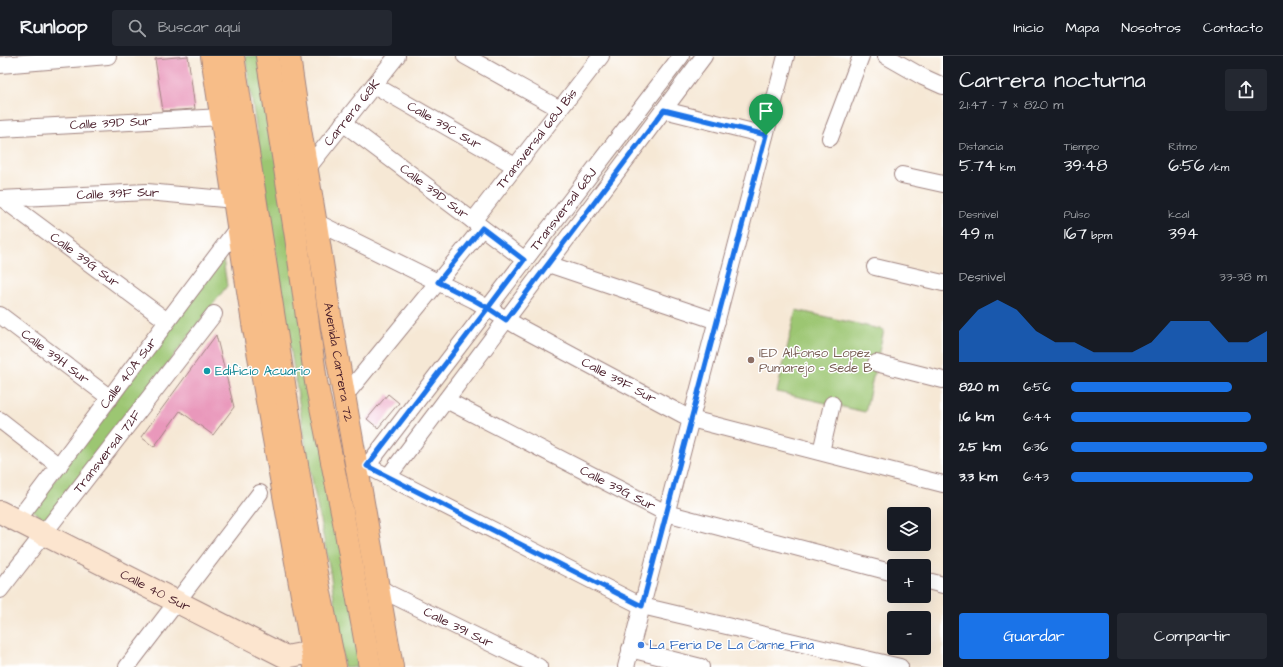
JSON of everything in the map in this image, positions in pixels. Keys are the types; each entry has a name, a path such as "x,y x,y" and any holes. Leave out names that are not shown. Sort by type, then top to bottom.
{"highway":[{"path":"212,56 252,316 313,659"},
{"path":"216,56 239,94"},
{"path":"232,56 312,554 335,667"},
{"name":"Avenida Carrera 72","path":"267,56 323,416 343,516 370,667"},
{"name":"Avenida Carrera 72","path":"289,56 344,397 363,471 392,667"},
{"path":"306,309 322,256"}],"street":[{"path":"0,65 108,56"},
{"name":"Carrera 68K","path":"307,169 397,56"},
{"path":"465,56 560,109"},
{"name":"Transversal 68J","path":"363,471 681,56"},
{"name":"Transversal 68J","path":"388,477 704,56"},
{"path":"626,667 786,56"},
{"path":"830,138 861,56"},
{"path":"886,56 923,77 943,86"},
{"name":"Transversal 68J Bis","path":"344,397 438,282 478,225 515,166 599,57"},
{"name":"Calle 39C Sur","path":"374,85 515,166"},
{"path":"664,110 766,135"},
{"name":"Calle 39D Sur","path":"0,129 222,117"},
{"name":"Calle 39D Sur","path":"343,123 524,260"},
{"path":"902,175 943,184"},
{"name":"Calle 39F Sur","path":"2,199 147,192 235,200"},
{"name":"Calle 39G Sur","path":"2,199 167,321"},
{"name":"Calle 39F Sur","path":"316,222 474,300 506,320 691,419 943,484"},
{"name":"Calle 40A Sur","path":"8,517 59,466 239,226"},
{"path":"548,264 717,321"},
{"path":"875,267 943,283"},
{"name":"Transversal 72F","path":"0,590 214,314"},
{"name":"Calle 39H Sur","path":"0,315 110,398"},
{"path":"876,363 943,380"},
{"name":"Calle 39G Sur","path":"446,400 666,513 887,571"},
{"path":"821,452 832,404"},
{"path":"0,420 59,466"},
{"path":"363,471 388,477 642,606 900,667"},
{"path":"127,667 260,493"},
{"name":"Calle 40 Sur","path":"8,517 177,601 282,662 313,659"},
{"path":"931,582 943,586"},
{"name":"Calle 39I Sur","path":"379,587 390,594 539,667"},
{"path":"630,649 701,667"}],"green space":[{"path":"245,56 260,56 363,667 344,667 330,571 307,454"},
{"path":"223,259 227,286 47,521 32,510"},
{"path":"796,310 884,330 865,412 777,392"}],"building":[{"path":"188,56 195,109 163,111 155,59"},
{"name":"Edificio Acuario","path":"216,335 234,407 213,435 180,411 154,447 141,437"},
{"path":"388,394 399,403 378,428 367,419"}],"place":[{"name":"IED Alfonso Lopez Pumarejo - Sede B","path":"751,360"},
{"name":"Edificio Acuario","path":"207,371"},
{"name":"La Feria De La Carne Fina","path":"641,645"}],"route":[{"path":"766,135 642,606 367,466 488,308 438,282 482,228 524,260 488,308 506,320 664,110 766,135"}]}
